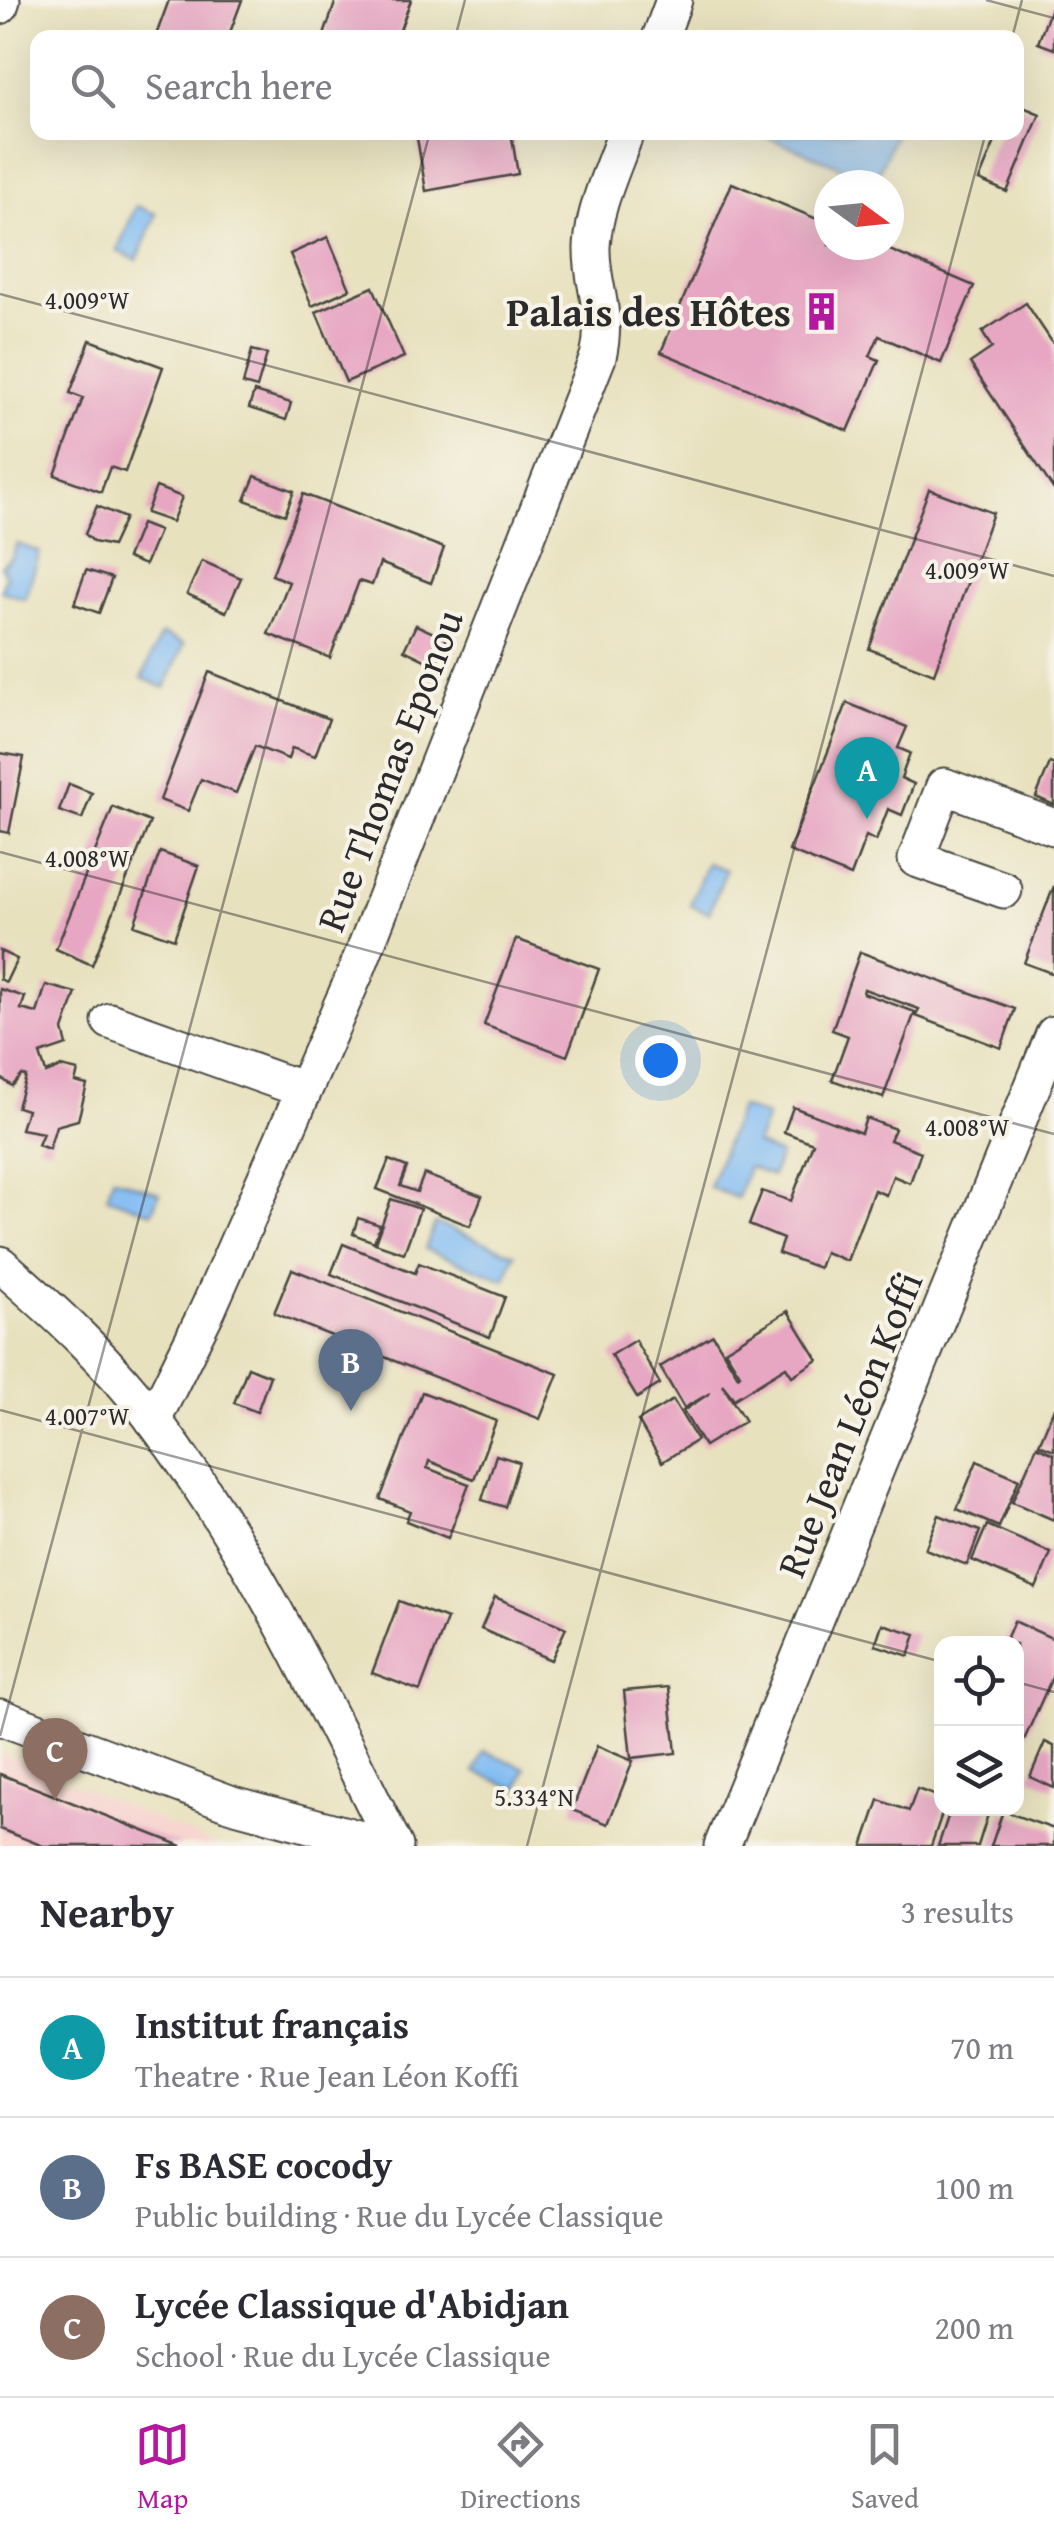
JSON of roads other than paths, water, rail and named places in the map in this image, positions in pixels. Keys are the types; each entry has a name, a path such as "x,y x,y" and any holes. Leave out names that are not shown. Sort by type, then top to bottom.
{"street":[{"path":"663,30 674,0"},
{"name":"Rue Thomas Eponou","path":"153,1420 208,1309 355,974 598,356 603,324 592,248 596,216 623,140"},
{"path":"1004,890 916,859 944,786 1054,827"},
{"path":"110,1021 304,1090"},
{"name":"Rue Jean Léon Koffi","path":"722,1846 1054,1034"},
{"path":"0,1264 56,1313 153,1420 216,1510 284,1623 395,1846"},
{"path":"0,1717 232,1804 387,1846"}],"water":[{"path":"775,140 892,140 880,170 848,170"},
{"path":"136,206 156,214 137,260 117,251"},
{"path":"17,544 40,552 25,599 1,591 6,575 1,566 12,557"},
{"path":"161,634 184,644 165,688 142,678"},
{"path":"707,863 726,870 709,913 690,905"},
{"path":"740,1107 767,1117 756,1144 780,1155 772,1176 748,1167 737,1198 709,1187"},
{"path":"113,1177 159,1193 152,1213 107,1197"},
{"path":"435,1223 515,1254 505,1280 425,1249"},
{"path":"484,1751 526,1768 518,1789 475,1772"}],"place":[{"name":"Palais des Hôtes","path":"821,311"},
{"name":"Institut français","path":"867,819"},
{"name":"Fs BASE cocody","path":"351,1411"},
{"name":"Lycée Classique d'Abidjan","path":"55,1800"}]}
